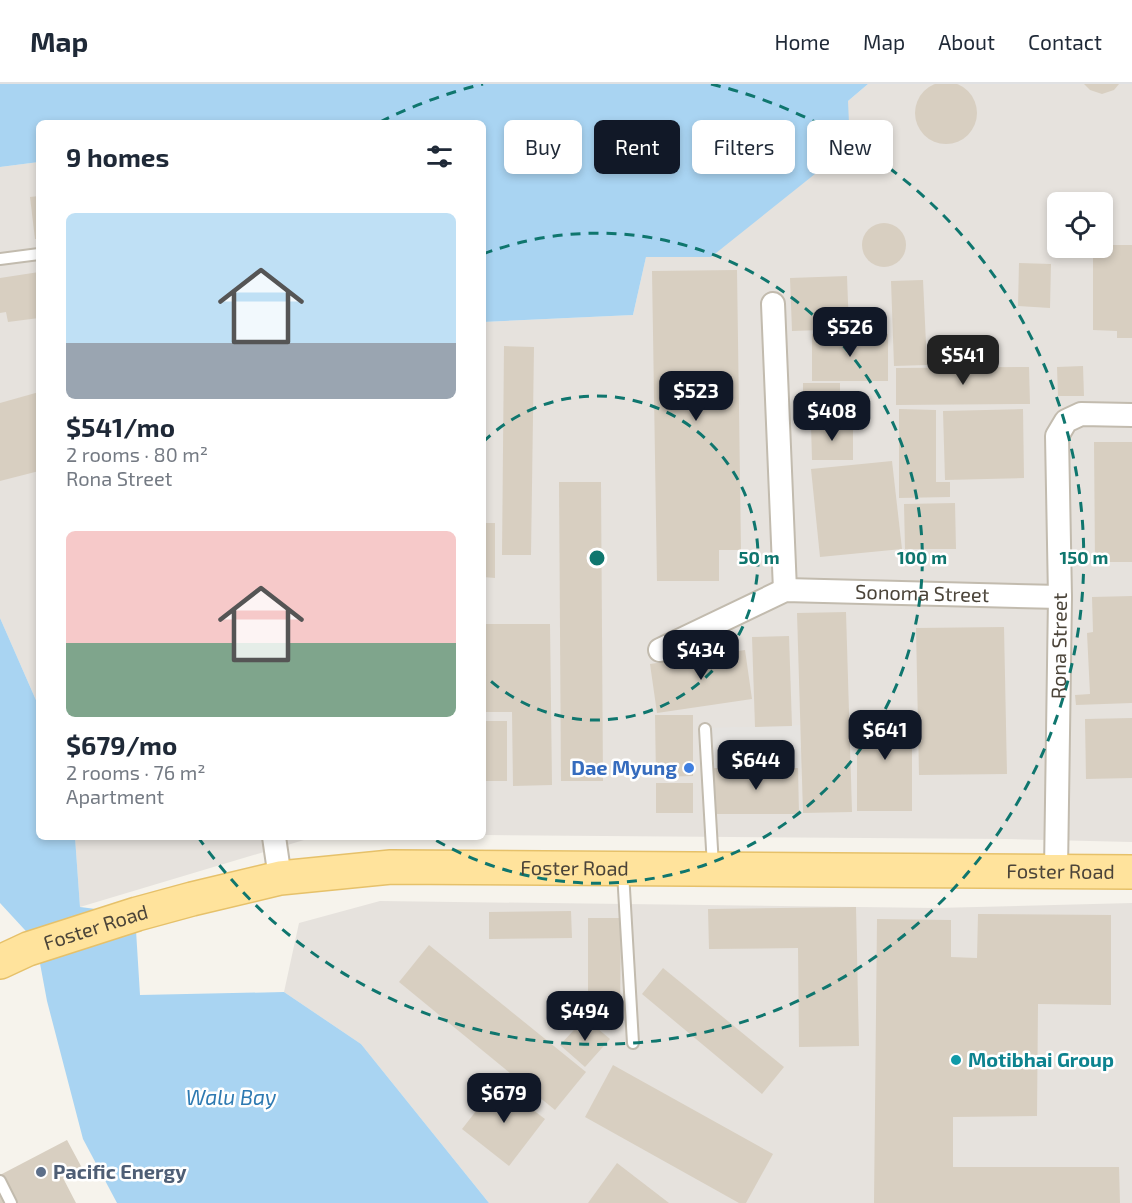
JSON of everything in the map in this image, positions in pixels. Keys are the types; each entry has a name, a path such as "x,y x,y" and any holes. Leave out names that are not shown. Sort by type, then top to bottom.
{"main road":[{"name":"Foster Road","path":"9,954 137,914 280,879 391,867 1132,872"}],"street":[{"path":"773,304 785,590"},
{"name":"Rona Street","path":"1056,870 1060,597 1057,436 1066,421 1081,414 1132,415"},
{"name":"Sonoma Street","path":"660,650 785,590 1060,597"},
{"path":"274,840 280,879"}],"lane":[{"path":"0,260 36,254"},
{"path":"705,729 713,868"},
{"path":"623,868 633,1042"},
{"path":"0,1182 10,1203"}],"shaded area":[{"path":"868,84 1132,84 1132,842 486,835 486,322 633,315 646,257 753,174 795,174 795,142 807,133 807,174 893,174 893,120 823,120"},
{"path":"36,162 36,700 0,618 0,167"},
{"path":"800,725 801,768 713,768 709,728"},
{"path":"75,840 304,840 80,907"},
{"path":"380,901 936,908 1132,903 1132,1203 489,1203 361,1044 284,992 299,923"}],"water":[{"path":"0,84 868,84 848,101 849,120 807,120 807,174 815,174 711,257 646,257 633,315 486,322 486,120 36,120 36,162 0,167"},
{"name":"Walu Bay","path":"0,618 36,700 36,840 75,840 80,907 135,914 140,995 284,992 361,1044 489,1203 117,1203 83,1139 47,1001 36,942 0,903"}],"building":[{"path":"940,82 952,82 968,91 975,101 977,113 975,125 968,135 952,144 940,144 929,139 920,130 915,119 915,107 920,96 929,87"},
{"path":"1084,84 1119,84 1114,90 1102,94 1090,90"},
{"path":"36,196 36,239 35,239 30,197"},
{"path":"884,223 900,229 906,245 900,261 884,267 868,261 862,245 868,229"},
{"path":"1113,245 1132,245 1132,338 1117,338 1117,331 1093,330 1093,258 1113,258"},
{"path":"1019,263 1051,264 1050,308 1018,306"},
{"path":"737,270 741,550 719,550 719,581 657,581 652,271"},
{"path":"36,272 36,318 8,322 6,312 0,313 0,278"},
{"path":"847,276 849,329 792,331 790,278"},
{"path":"923,280 927,365 894,366 891,281"},
{"path":"812,334 888,334 888,381 812,381"},
{"path":"504,346 534,347 531,555 502,555"},
{"path":"1083,366 1084,396 1058,396 1057,367"},
{"path":"1029,367 1030,404 896,405 896,368"},
{"path":"803,383 840,383 840,422 803,422"},
{"path":"36,393 36,472 0,481 0,403"},
{"path":"899,409 936,410 936,482 950,482 950,497 899,498"},
{"path":"1023,409 1024,478 945,480 943,411"},
{"path":"811,425 853,425 853,460 812,460"},
{"path":"1094,442 1132,442 1132,562 1095,562"},
{"path":"892,461 902,549 820,557 811,469"},
{"path":"559,482 601,482 603,781 561,781"},
{"path":"955,503 956,549 905,549 904,504"},
{"path":"486,523 495,523 495,578 486,577"},
{"path":"1132,596 1132,703 1076,705 1075,695 1090,694 1087,633 1093,632 1092,597"},
{"path":"846,612 852,812 803,813 797,613"},
{"path":"486,624 550,624 552,785 513,786 512,712 486,712"},
{"path":"1004,627 1007,774 919,775 916,628"},
{"path":"789,636 792,726 755,727 752,637"},
{"path":"745,650 752,699 657,713 650,664"},
{"path":"857,711 912,711 912,811 857,811"},
{"path":"655,715 693,715 693,776 656,777"},
{"path":"1132,718 1132,778 1086,779 1085,719"},
{"path":"486,721 507,721 507,781 486,781"},
{"path":"713,768 798,768 799,814 713,814"},
{"path":"656,783 693,783 693,813 656,813"},
{"path":"856,907 859,1046 799,1047 798,948 709,949 708,909"},
{"path":"571,911 572,938 489,939 489,912"},
{"name":"Motibhai Group","path":"978,914 1111,915 1111,1005 1038,1004 1037,1116 953,1117 953,1167 1119,1167 1120,1203 874,1203 877,919 951,920 951,957 977,958"},
{"path":"588,918 621,918 620,1018 588,1018"},
{"path":"429,945 586,1072 555,1110 399,982"},
{"path":"663,968 784,1067 762,1094 642,994"},
{"path":"585,1018 610,1039 585,1067 560,1045"},
{"path":"613,1065 773,1154 746,1203 739,1203 585,1117"},
{"path":"498,1083 545,1119 509,1166 462,1129"},
{"name":"Pacific Energy","path":"67,1140 82,1168 63,1178 76,1203 0,1203 0,1175"},
{"path":"617,1163 669,1203 588,1203"}],"place":[{"name":"Dae Myung","path":"689,768"},
{"name":"Motibhai Group","path":"956,1060"},
{"name":"Pacific Energy","path":"41,1172"}]}
